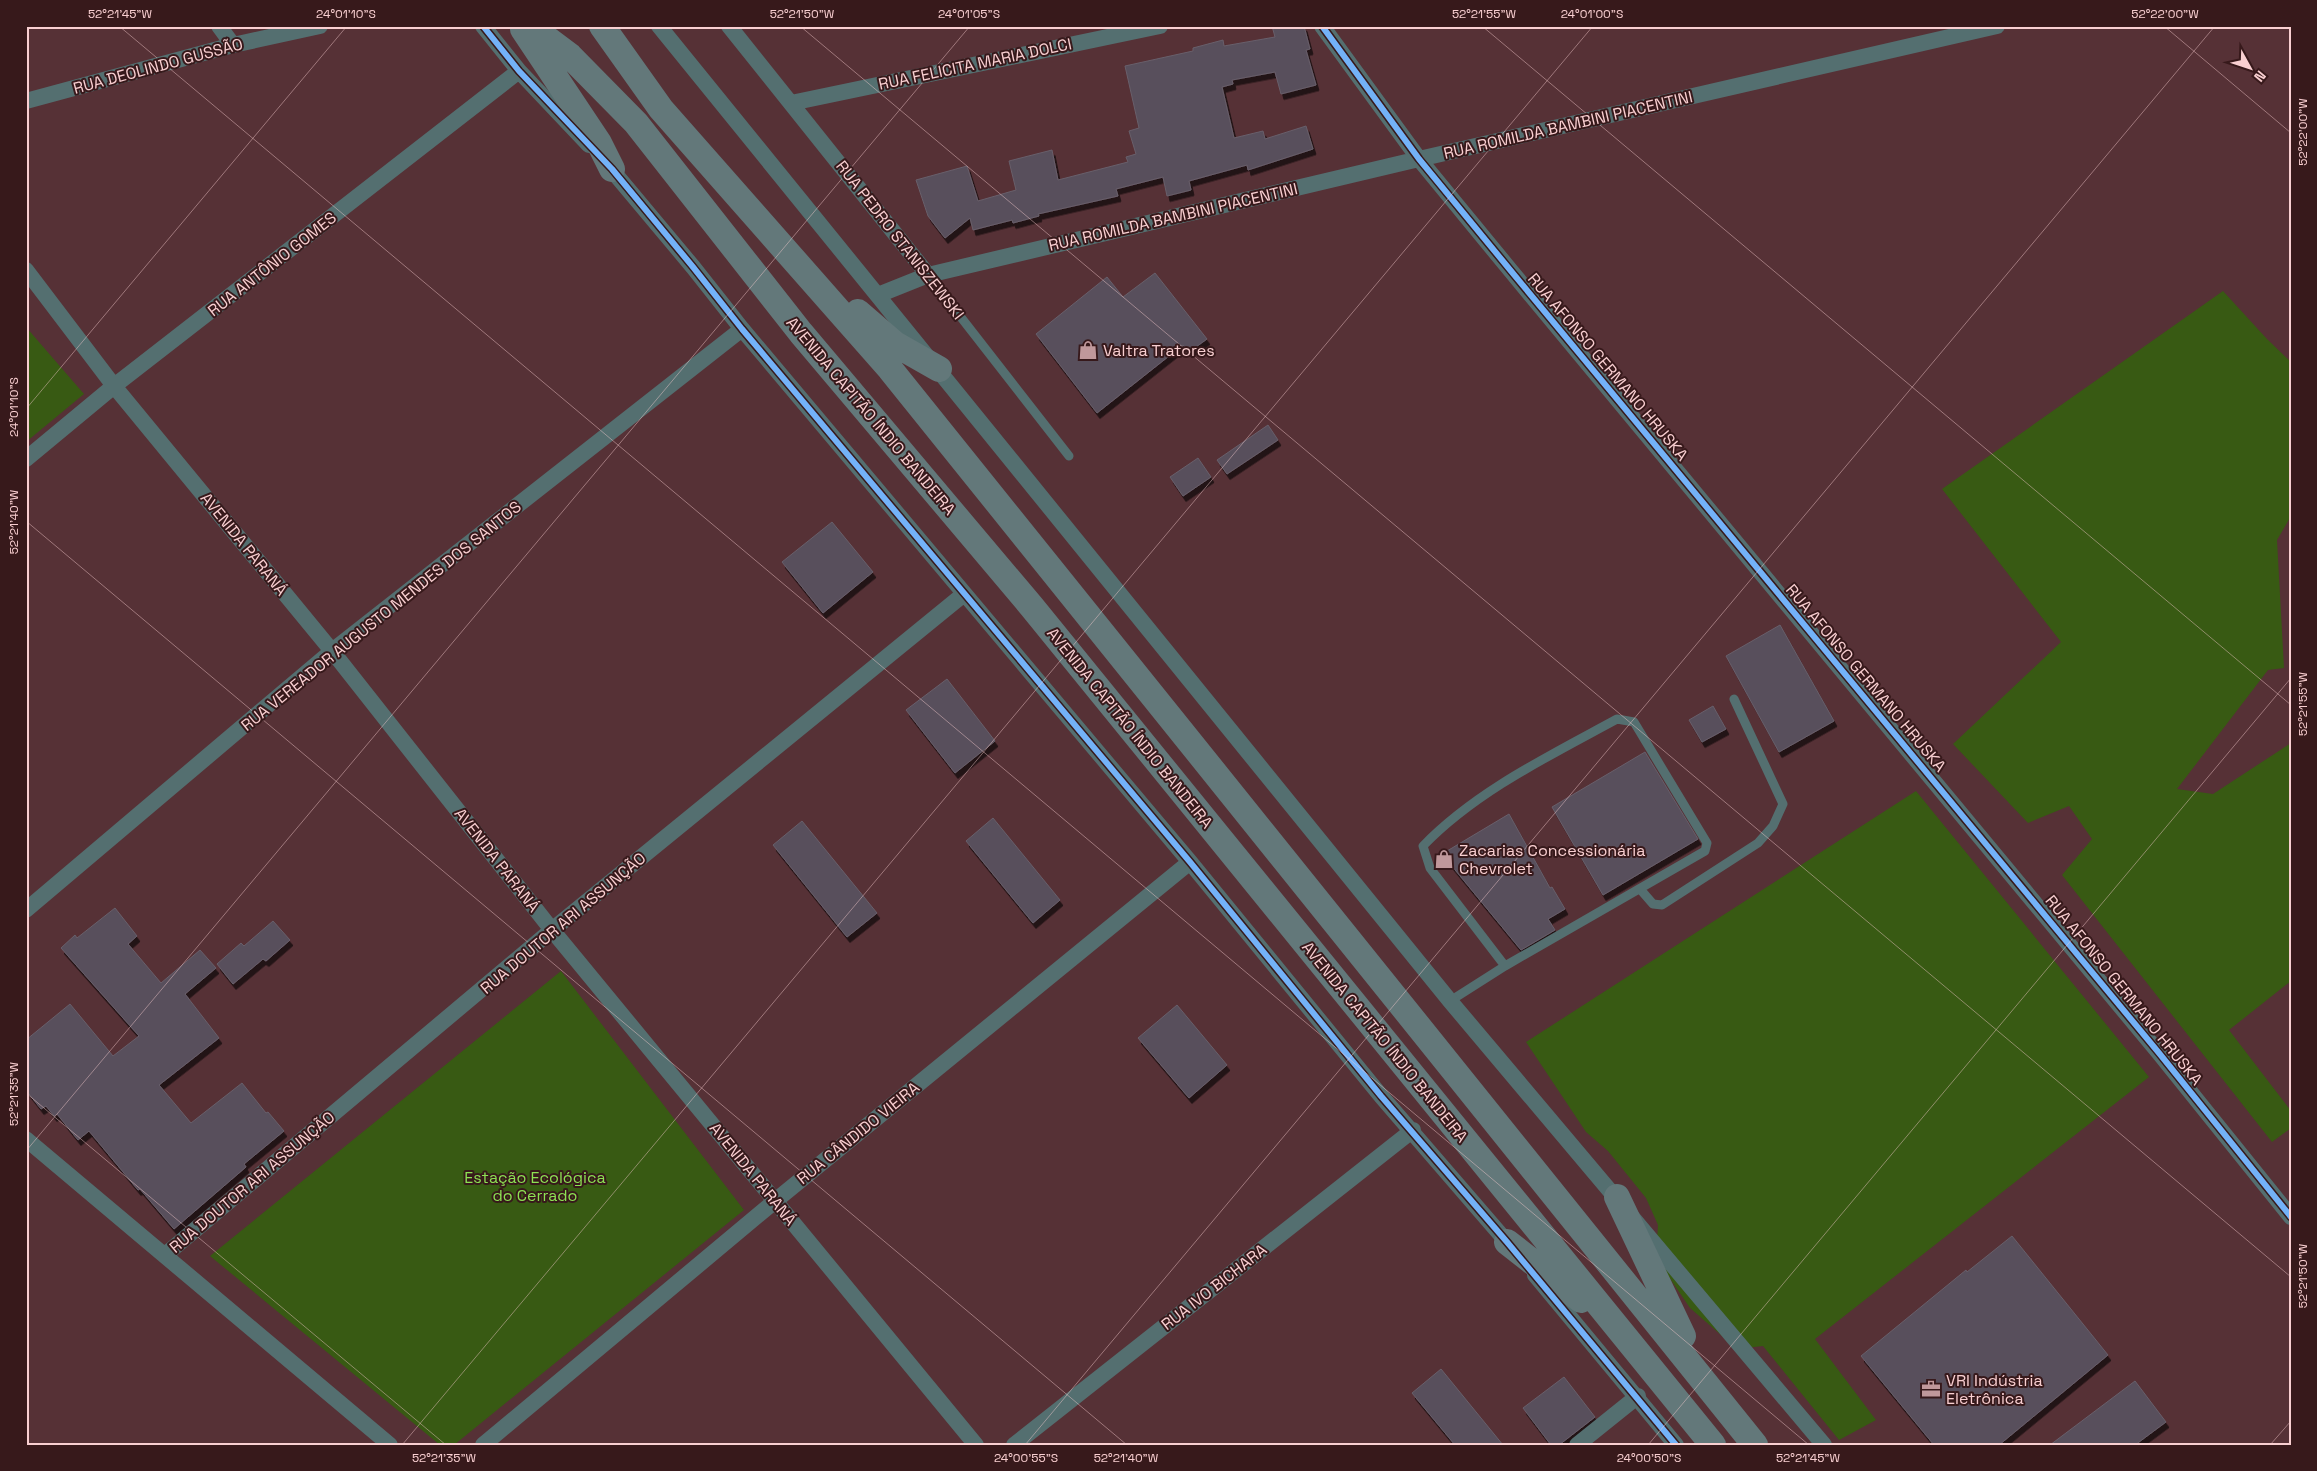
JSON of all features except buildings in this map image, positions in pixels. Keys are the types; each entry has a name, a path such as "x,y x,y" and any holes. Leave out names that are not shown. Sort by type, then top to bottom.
{"main road":[{"path":"521,26 600,143 612,169"},
{"name":"AVENIDA CAPITÃO ÍNDIO BANDEIRA","path":"530,26 570,56 636,123 801,333 1032,608 1713,1445"},
{"path":"602,26 661,109 890,369 1755,1445"},
{"path":"780,244 895,344 939,369"},
{"path":"1617,1197 1706,1382"},
{"path":"1507,1242 1621,1332"}],"street":[{"path":"219,26 233,45"},
{"name":"RUA DEOLINDO GUSSÃO","path":"26,101 233,45 320,26"},
{"path":"483,26 519,71 612,169 693,266 742,330 1190,862 1375,1088 1413,1130 1638,1396 1676,1445"},
{"path":"659,26 1450,1001 1824,1445"},
{"name":"RUA PEDRO STANISZEWSKI","path":"729,26 928,275"},
{"name":"RUA FELICITA MARIA DOLCI","path":"791,103 1160,26"},
{"name":"RUA AFONSO GERMANO HRUSKA","path":"1322,26 1419,159 2159,1053 2291,1217"},
{"name":"RUA ROMILDA BAMBINI PIACENTINI","path":"878,295 928,275 1419,159 1994,27"},
{"name":"RUA ANTÔNIO GOMES","path":"26,459 114,386 519,71"},
{"name":"AVENIDA PARANÁ","path":"26,270 114,386 332,651 552,930 976,1445"},
{"name":"RUA VEREADOR AUGUSTO MENDES DOS SANTOS","path":"26,910 332,651 742,330"},
{"name":"RUA DOUTOR ARI ASSUNÇÃO","path":"165,1255 552,930 964,594"},
{"name":"RUA CÂNDIDO VIEIRA","path":"483,1445 775,1201 1190,862"},
{"name":"RUA IVO BICHARA","path":"1014,1445 1413,1130"},
{"path":"26,1139 390,1445"},
{"path":"1577,1445 1638,1396"}],"lane":[{"name":"RUA PEDRO STANISZEWSKI","path":"928,275 1069,456"},
{"path":"1640,889 1653,904 1662,904 1758,842 1773,826 1782,804 1734,699"},
{"path":"1450,1001 1505,966 1705,851 1707,843 1634,722 1617,719 1512,777 1439,829 1423,846 1430,868 1505,966"}],"green space":[{"path":"2223,291 2291,362 2291,516 2277,540 2284,668 2268,670 2177,789 2213,794 2291,743 2291,981 2229,1030 2291,1111 2291,1128 2272,1142 2062,875 2092,839 2069,806 2028,823 1953,744 2061,642 1942,489"},
{"path":"26,327 84,394 26,442"},
{"path":"1916,791 2149,1077 1815,1339 1876,1420 1839,1440 1763,1346 1737,1349 1690,1308 1656,1258 1658,1225 1646,1198 1608,1151 1586,1132 1526,1042"},
{"name":"Estação Ecológica do Cerrado","path":"561,971 744,1210 454,1445 440,1445 210,1256"}],"cycle path":[{"path":"483,26 519,71 612,169 742,329 1190,862 1381,1096 1507,1242 1676,1445"},
{"path":"1322,26 1419,159 2159,1053 2291,1217"}],"place":[{"name":"Valtra Tratores","path":"1088,350"},
{"name":"Zacarias Concessionária Chevrolet","path":"1444,859"},
{"name":"VRI Indústria Eletrônica","path":"1931,1389"}]}
